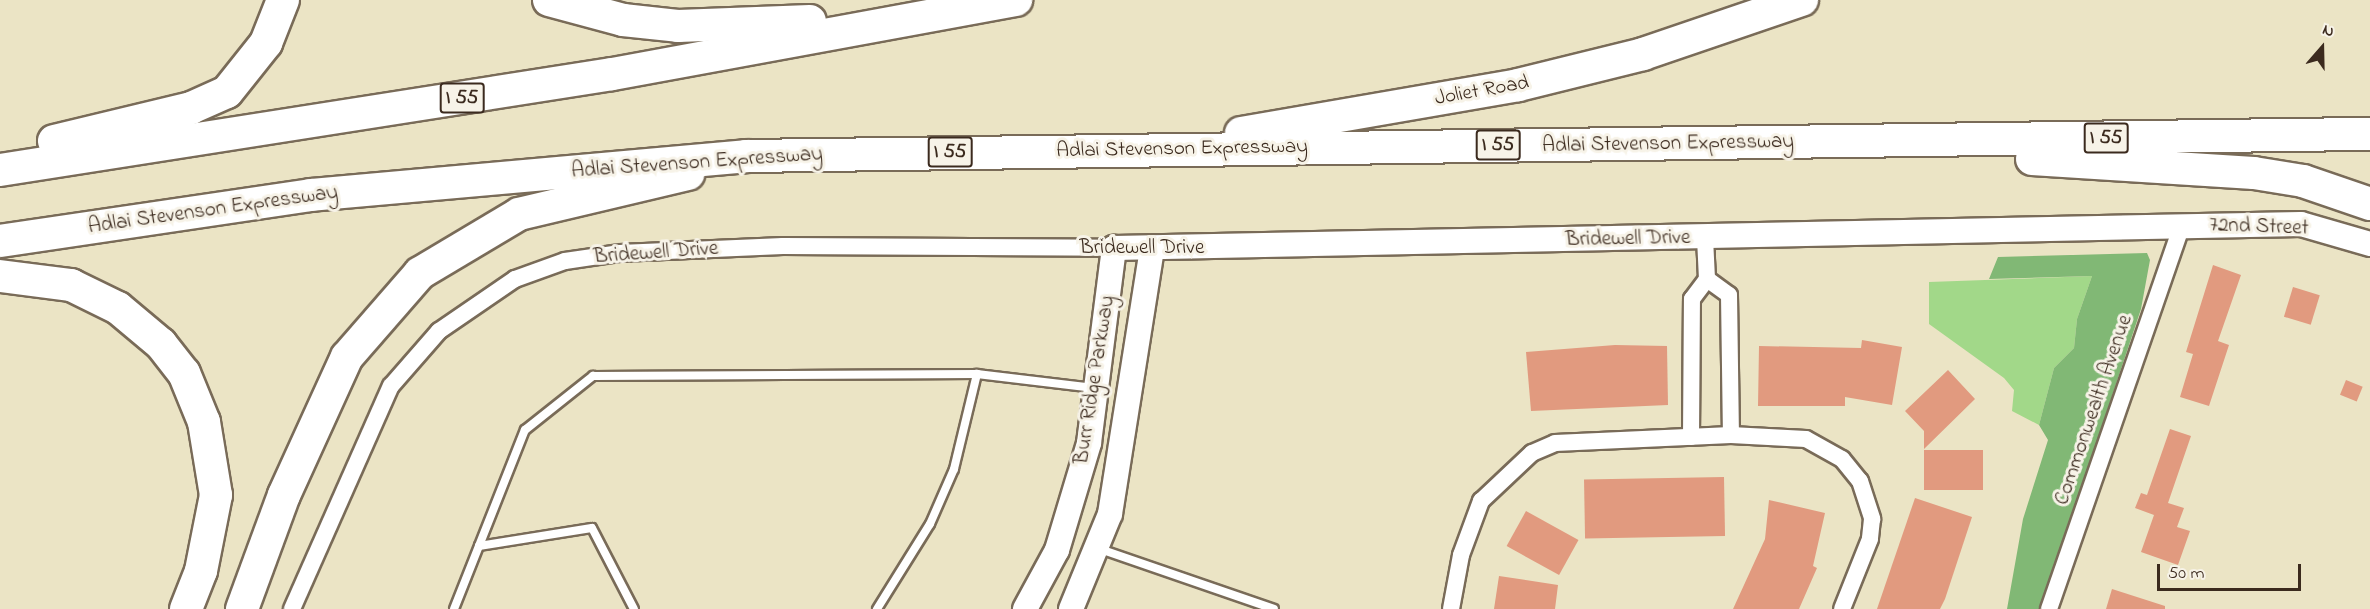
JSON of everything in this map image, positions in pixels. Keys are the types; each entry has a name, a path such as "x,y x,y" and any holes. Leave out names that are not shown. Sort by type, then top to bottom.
{"highway":[{"path":"0,155 191,108 227,92 266,43 283,0"},
{"path":"549,0 623,20 678,26 922,16"},
{"name":"I 55","path":"0,170 612,74 1016,0"},
{"name":"Joliet Road","path":"1153,149 1518,85 1643,54 1802,0"},
{"name":"Adlai Stevenson Expressway","path":"0,241 311,195 746,156 2370,134"},
{"path":"1843,142 1920,154 2254,173 2303,181 2370,204"},
{"path":"242,609 284,495 347,357 420,273 519,214 568,199 635,190 746,156"},
{"path":"0,276 71,285 118,308 161,344 184,373 204,422 216,495 201,571 186,609"}],"street":[{"name":"72nd Street","path":"2182,225 2301,224 2370,244"},
{"name":"Bridewell Drive","path":"292,609 391,386 439,331 515,279 566,261 620,253 783,246 1152,250 2182,225"},
{"name":"Commonwealth Avenue","path":"2049,609 2182,225"},
{"path":"1691,437 1692,299 1707,279 1705,237"},
{"name":"Burr Ridge Parkway","path":"1025,609 1057,550 1089,443 1114,248"},
{"name":"Burr Ridge Parkway","path":"1071,609 1110,514 1152,250"},
{"path":"1707,279 1729,295 1731,435"},
{"path":"1451,609 1470,525 1481,501 1513,466 1555,443 1731,435 1806,439 1842,459 1860,481 1872,519 1870,538 1842,609"}],"lane":[{"path":"454,609 525,430 593,376 977,374 1097,388"},
{"path":"877,609 930,524 954,470 977,374"},
{"path":"479,546 592,528 634,609"},
{"path":"1096,548 1274,609"}],"green space":[{"path":"2147,253 2150,260 2141,309 2041,609 2007,609 2023,519 2048,440 2039,425 2054,368 2074,348 2077,319 2092,276 1989,279 1998,257"},
{"path":"2092,276 2077,319 2074,348 2054,368 2039,425 2012,411 2014,390 2004,378 1929,324 1929,282"}],"building":[{"path":"2213,265 2241,275 2218,341 2229,345 2209,406 2180,397 2193,354 2186,352"},
{"path":"2293,287 2320,295 2311,325 2284,317"},
{"path":"1862,340 1902,347 1892,405 1845,397 1845,406 1758,406 1759,346 1861,348"},
{"path":"1615,345 1667,346 1668,405 1531,411 1526,352"},
{"path":"1948,370 1975,399 1924,449 1924,431 1905,411"},
{"path":"2346,380 2363,387 2357,402 2340,395"},
{"path":"2170,429 2191,436 2168,503 2184,508 2177,527 2190,531 2178,565 2141,552 2154,515 2135,508 2141,493 2147,495"},
{"path":"1924,450 1983,450 1983,490 1924,490"},
{"path":"1724,477 1725,536 1585,538 1584,479"},
{"path":"1915,498 1972,517 1945,599 1940,609 1877,609"},
{"path":"1769,500 1825,513 1813,566 1817,568 1799,609 1733,609 1765,539"},
{"path":"1526,511 1578,540 1559,575 1507,546"},
{"path":"1499,576 1558,585 1555,609 1494,609"},
{"path":"2112,589 2165,606 2165,609 2106,609"}]}
